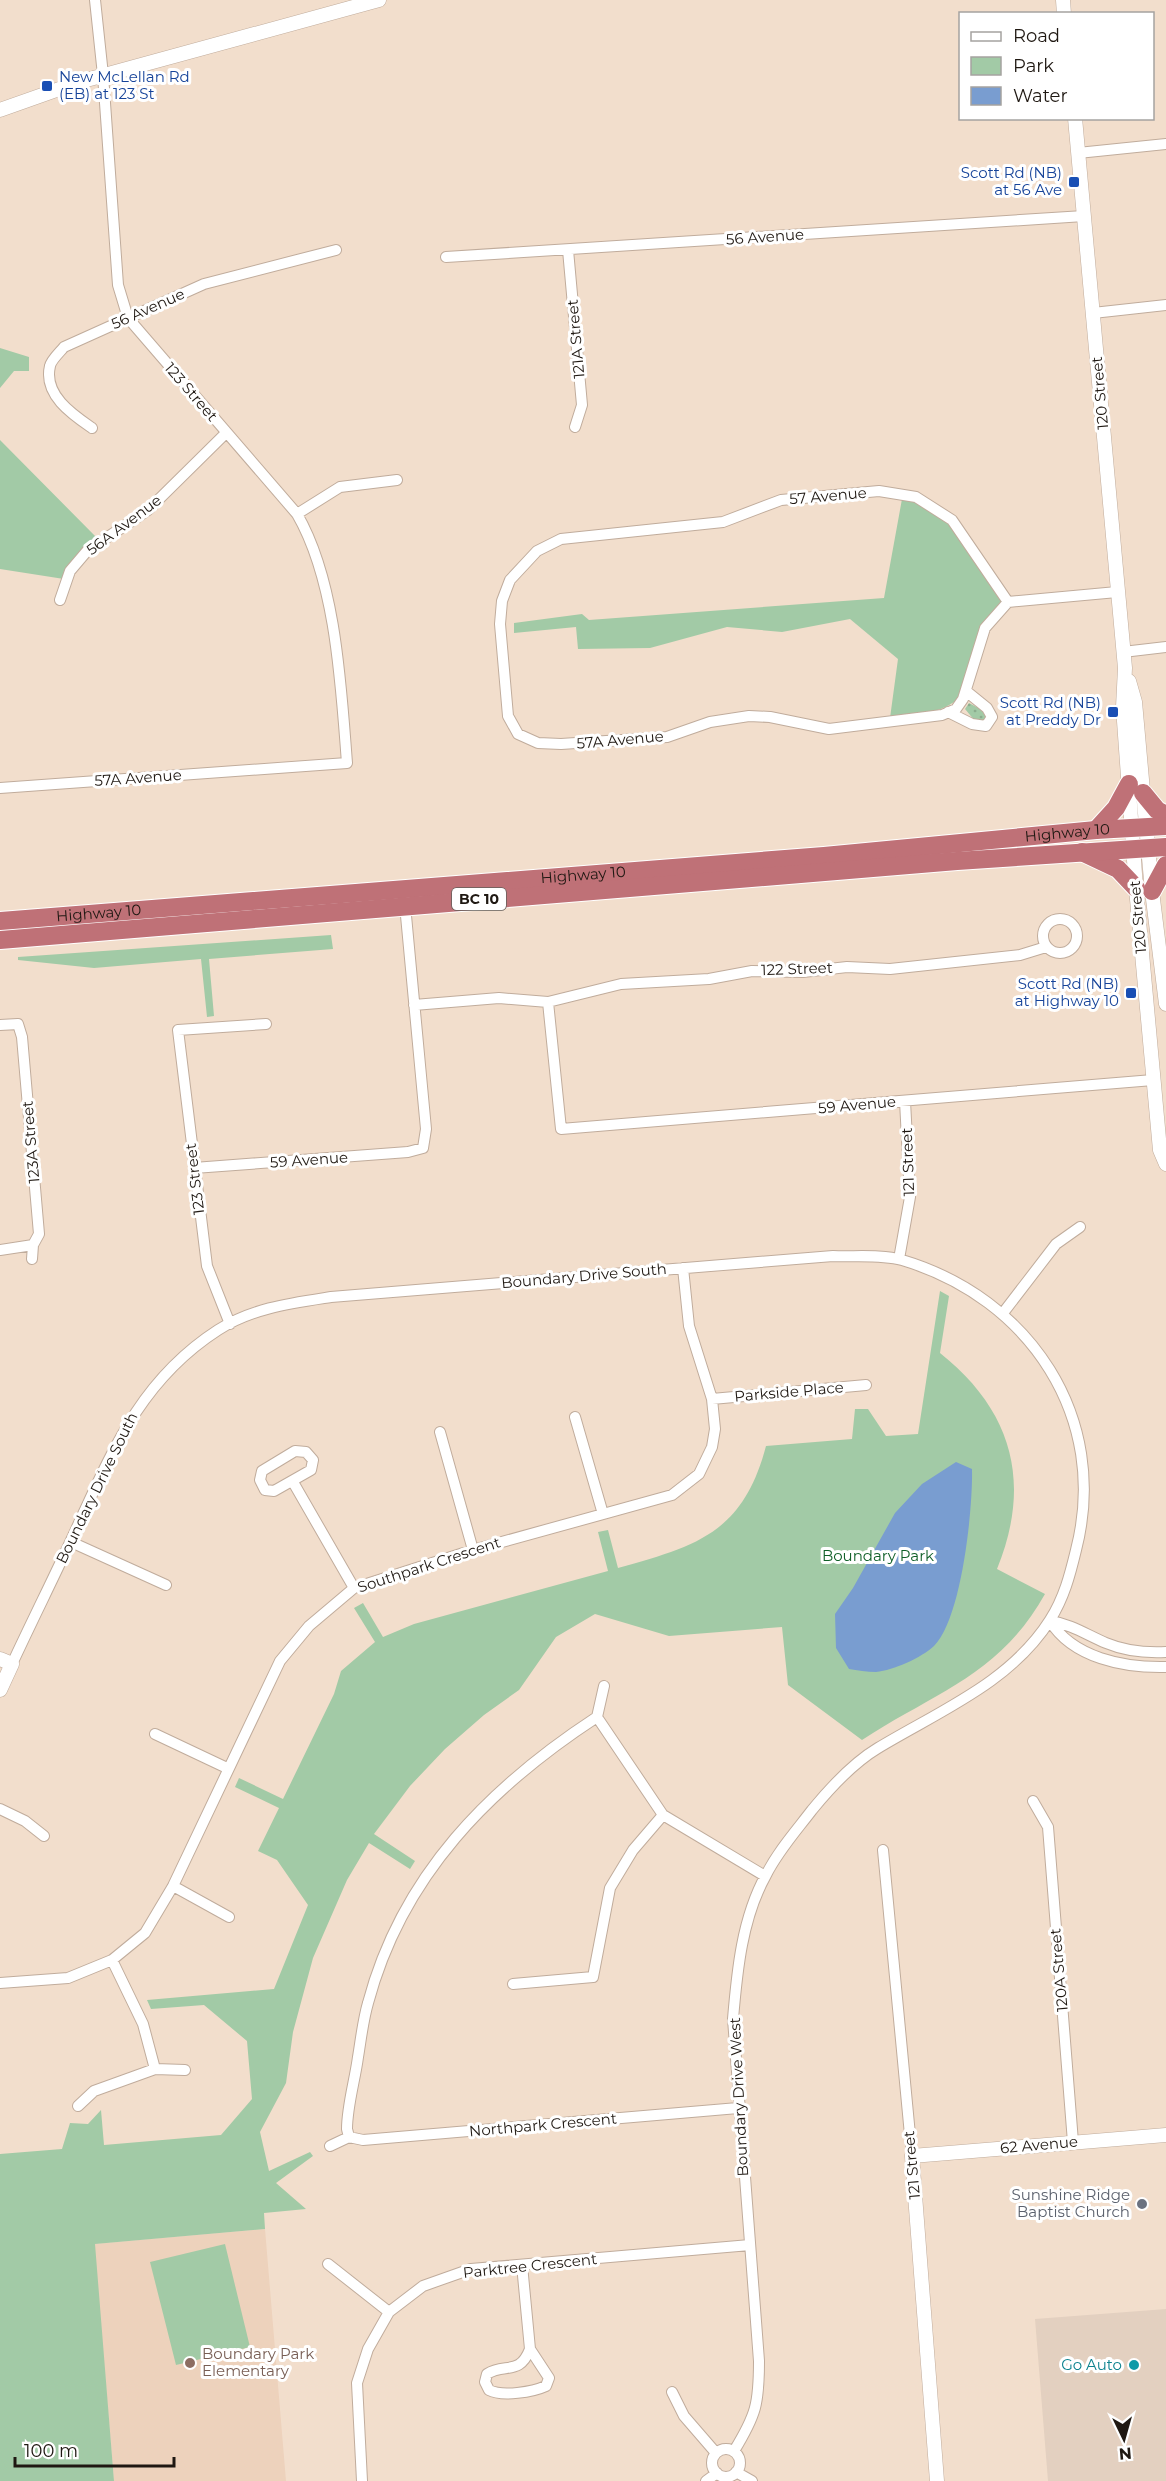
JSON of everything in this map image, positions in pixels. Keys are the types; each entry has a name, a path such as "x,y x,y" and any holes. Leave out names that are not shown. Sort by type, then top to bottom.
{"highway":[{"path":"1096,830 1136,788 1157,810 1166,815"},
{"name":"Highway 10","path":"0,921 825,856 1096,830 1166,826"},
{"name":"Highway 10","path":"0,940 405,905 1080,851 1149,848"},
{"path":"1080,851 1118,869 1144,890 1166,865"},
{"path":"0,930 24,928 38,918"}],"street":[{"name":"123 Street","path":"95,0 103,75 118,285 128,318 297,514 312,540 337,648 347,763"},
{"path":"0,110 103,75 379,0"},
{"name":"120 Street","path":"1074,120 1125,668 1123,707 1136,788 1139,828 1149,848 1144,890 1153,1080 1160,1150 1166,1164"},
{"path":"1078,153 1166,144"},
{"name":"56 Avenue","path":"447,257 1084,216"},
{"name":"56 Avenue","path":"93,428 66,410 51,387 50,365 64,347 204,284 336,250"},
{"name":"121A Street","path":"568,250 582,405 575,427"},
{"path":"1093,313 1166,305"},
{"name":"56A Avenue","path":"60,600 70,571 87,551 148,510 226,433"},
{"path":"297,514 340,487 396,480"},
{"name":"57 Avenue","path":"538,743 518,734 508,716 500,624 502,601 510,580 537,551 561,539 723,522 781,500 879,491 916,497 952,520 1008,602"},
{"path":"948,712 956,709 966,691 985,628 1008,602 1117,592"},
{"path":"1123,652 1166,647"},
{"path":"948,712 972,724 986,726 992,717 987,708 966,691"},
{"name":"57A Avenue","path":"538,743 561,744 667,737 710,722 749,716 770,717 830,729 948,712"},
{"name":"57A Avenue","path":"0,788 347,763"},
{"name":"120 Street","path":"1144,890 1166,1004"},
{"path":"405,905 414,1005"},
{"name":"122 Street","path":"414,1005 499,998 548,1002 621,984 710,979 752,971 803,972 846,967 890,969 1020,955 1046,947"},
{"name":"59 Avenue","path":"548,1002 561,1129 1153,1080"},
{"name":"59 Avenue","path":"194,1168 408,1152 423,1148 426,1129 414,1005"},
{"name":"123A Street","path":"0,1025 18,1024 28,1036 39,1234 33,1245"},
{"name":"123 Street","path":"230,1324 207,1266 178,1030 266,1024"},
{"name":"121 Street","path":"899,1259 910,1197 905,1101"},
{"path":"1003,1312 1056,1244 1080,1227"},
{"path":"0,1250 33,1245 32,1259"},
{"name":"Boundary Drive South","path":"6,1662 71,1542 110,1457 140,1403 185,1355 230,1324 278,1305 331,1297 833,1256 899,1259 938,1273 1003,1312 1041,1353 1067,1401 1080,1444 1085,1487 1081,1530 1064,1594 1050,1621"},
{"name":"Southpark Crescent","path":"0,1983 68,1978 111,1960 145,1933 173,1886 279,1661 309,1626 354,1588 473,1550 672,1496 699,1474 713,1438 712,1399 693,1345 683,1268"},
{"name":"Parkside Place","path":"712,1399 866,1385"},
{"path":"575,1417 603,1514"},
{"path":"440,1432 473,1550"},
{"path":"295,1451 306,1452 313,1460 311,1470 293,1482 274,1491 265,1490 260,1480 262,1470 295,1451"},
{"path":"293,1482 354,1588"},
{"path":"71,1542 166,1585"},
{"path":"1050,1621 1068,1624 1108,1644 1147,1653 1166,1652"},
{"path":"1050,1621 1062,1638 1094,1656 1131,1666 1166,1667"},
{"name":"Boundary Drive West","path":"734,2451 754,2418 759,2390 759,2361 733,2019 738,1969 747,1926 765,1876 784,1846 835,1784 874,1750 991,1683 1050,1621"},
{"path":"0,1690 6,1662"},
{"path":"330,2146 349,2136 347,2124 367,2003 388,1946 415,1892 445,1848 516,1775 597,1717 604,1686"},
{"path":"597,1717 663,1815 765,1876"},
{"path":"155,1734 227,1768"},
{"name":"120A Street","path":"1033,1801 1048,1827 1073,2142"},
{"path":"0,1809 25,1821 44,1836"},
{"path":"513,1984 593,1977 610,1888 633,1850 663,1815"},
{"name":"121 Street","path":"883,1850 912,2156 937,2481"},
{"path":"173,1886 229,1917"},
{"path":"111,1960 143,2024 155,2069"},
{"path":"78,2106 94,2091 155,2069 184,2070"},
{"name":"Northpark Crescent","path":"349,2136 363,2140 738,2108"},
{"name":"62 Avenue","path":"912,2156 1166,2135"},
{"name":"Parktree Crescent","path":"362,2481 357,2383 368,2349 389,2312 423,2286 471,2269 750,2246"},
{"path":"328,2264 389,2312"},
{"path":"522,2265 530,2349 533,2357 549,2373 546,2386 534,2390 501,2393 489,2390 485,2382 487,2374 520,2364 525,2360 530,2349"},
{"path":"672,2392 684,2416 716,2453"},
{"path":"727,2449 734,2451 740,2464 736,2472 729,2476 717,2473 713,2461 716,2453 727,2449"},
{"path":"736,2472 752,2481"},
{"path":"706,2481 717,2473"}],"shaded area":[{"name":"Boundary Park Elementary","path":"265,2229 286,2481 114,2481 94,2244"},
{"name":"Go Auto","path":"1166,2309 1166,2481 1048,2481 1035,2319"}],"green space":[{"path":"0,348 29,357 29,371 14,371 0,388"},
{"path":"0,440 99,540 64,579 0,569"},
{"path":"902,499 920,504 949,525 962,539 1003,602 982,625 961,696 937,710 890,718 898,659 850,619 782,632 727,627 650,648 578,649 576,627 514,633 514,623 582,614 589,620 884,598"},
{"path":"969,703 984,711 986,718 981,722 975,721 965,709"},
{"path":"331,935 333,949 209,959 214,1016 207,1017 201,959 94,968 18,960 18,957"},
{"name":"Boundary Park","path":"940,1291 949,1296 940,1353 965,1375 985,1399 999,1424 1009,1450 1014,1478 1013,1507 1008,1537 997,1569 1045,1594 1027,1622 1007,1645 964,1680 862,1740 788,1685 782,1627 669,1636 595,1614 556,1637 519,1690 484,1715 445,1749 410,1786 374,1834 415,1861 410,1869 369,1843 347,1880 313,1958 293,2032 286,2083 260,2132 269,2171 310,2152 313,2156 276,2183 306,2209 264,2213 265,2229 95,2244 114,2481 0,2481 0,2154 62,2149 70,2123 88,2124 101,2110 104,2145 221,2135 252,2099 247,2041 204,2005 151,2009 147,2000 274,1989 308,1905 277,1860 258,1851 279,1808 235,1787 239,1778 283,1799 334,1694 341,1671 375,1642 354,1608 363,1603 383,1637 414,1624 608,1571 598,1532 608,1530 618,1568 671,1552 693,1543 730,1517 744,1499 756,1475 766,1446 852,1439 855,1409 868,1409 886,1436 918,1434"},
{"path":"225,2244 250,2347 176,2365 150,2262"}],"water":[{"path":"956,1462 972,1469 972,1487 968,1535 959,1588 944,1632 929,1650 899,1666 876,1672 849,1669 836,1648 835,1614 853,1588 895,1513 922,1484"}],"place":[{"name":"New McLellan Rd (EB) at 123 St","path":"47,86"},
{"name":"Scott Rd (NB) at 56 Ave","path":"1074,182"},
{"name":"Scott Rd (NB) at Preddy Dr","path":"1113,712"},
{"name":"Scott Rd (NB) at Highway 10","path":"1131,993"},
{"name":"Sunshine Ridge Baptist Church","path":"1142,2204"},
{"name":"Boundary Park Elementary","path":"190,2363"},
{"name":"Go Auto","path":"1134,2365"}]}
